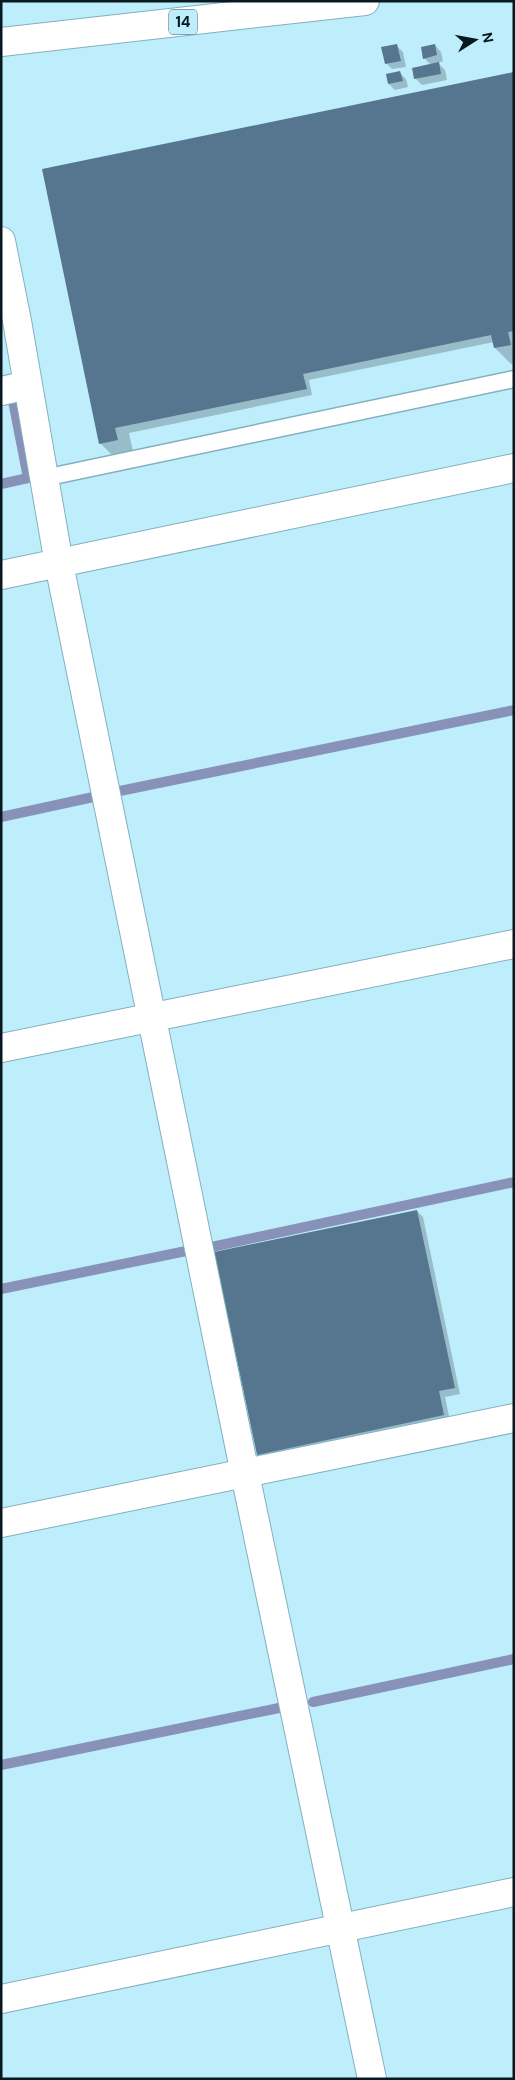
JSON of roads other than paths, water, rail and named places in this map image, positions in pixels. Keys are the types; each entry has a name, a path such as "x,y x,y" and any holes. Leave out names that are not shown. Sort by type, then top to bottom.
{"street":[{"name":"14","path":"1,42 365,1"},
{"path":"1,241 59,564 245,1474 372,2079"},
{"path":"1,391 28,385"},
{"path":"1,575 514,468"},
{"path":"1,1048 514,944"},
{"path":"1,1523 514,1418"},
{"path":"1,1999 514,1892"}],"lane":[{"path":"44,478 514,380"}],"waterway":[{"path":"1,484 28,478 13,401"},
{"path":"115,792 514,710"},
{"path":"1,817 98,796"},
{"path":"207,1248 514,1182"},
{"path":"1,1289 191,1250"},
{"path":"313,1702 514,1659"},
{"path":"1,1765 279,1708"}]}
